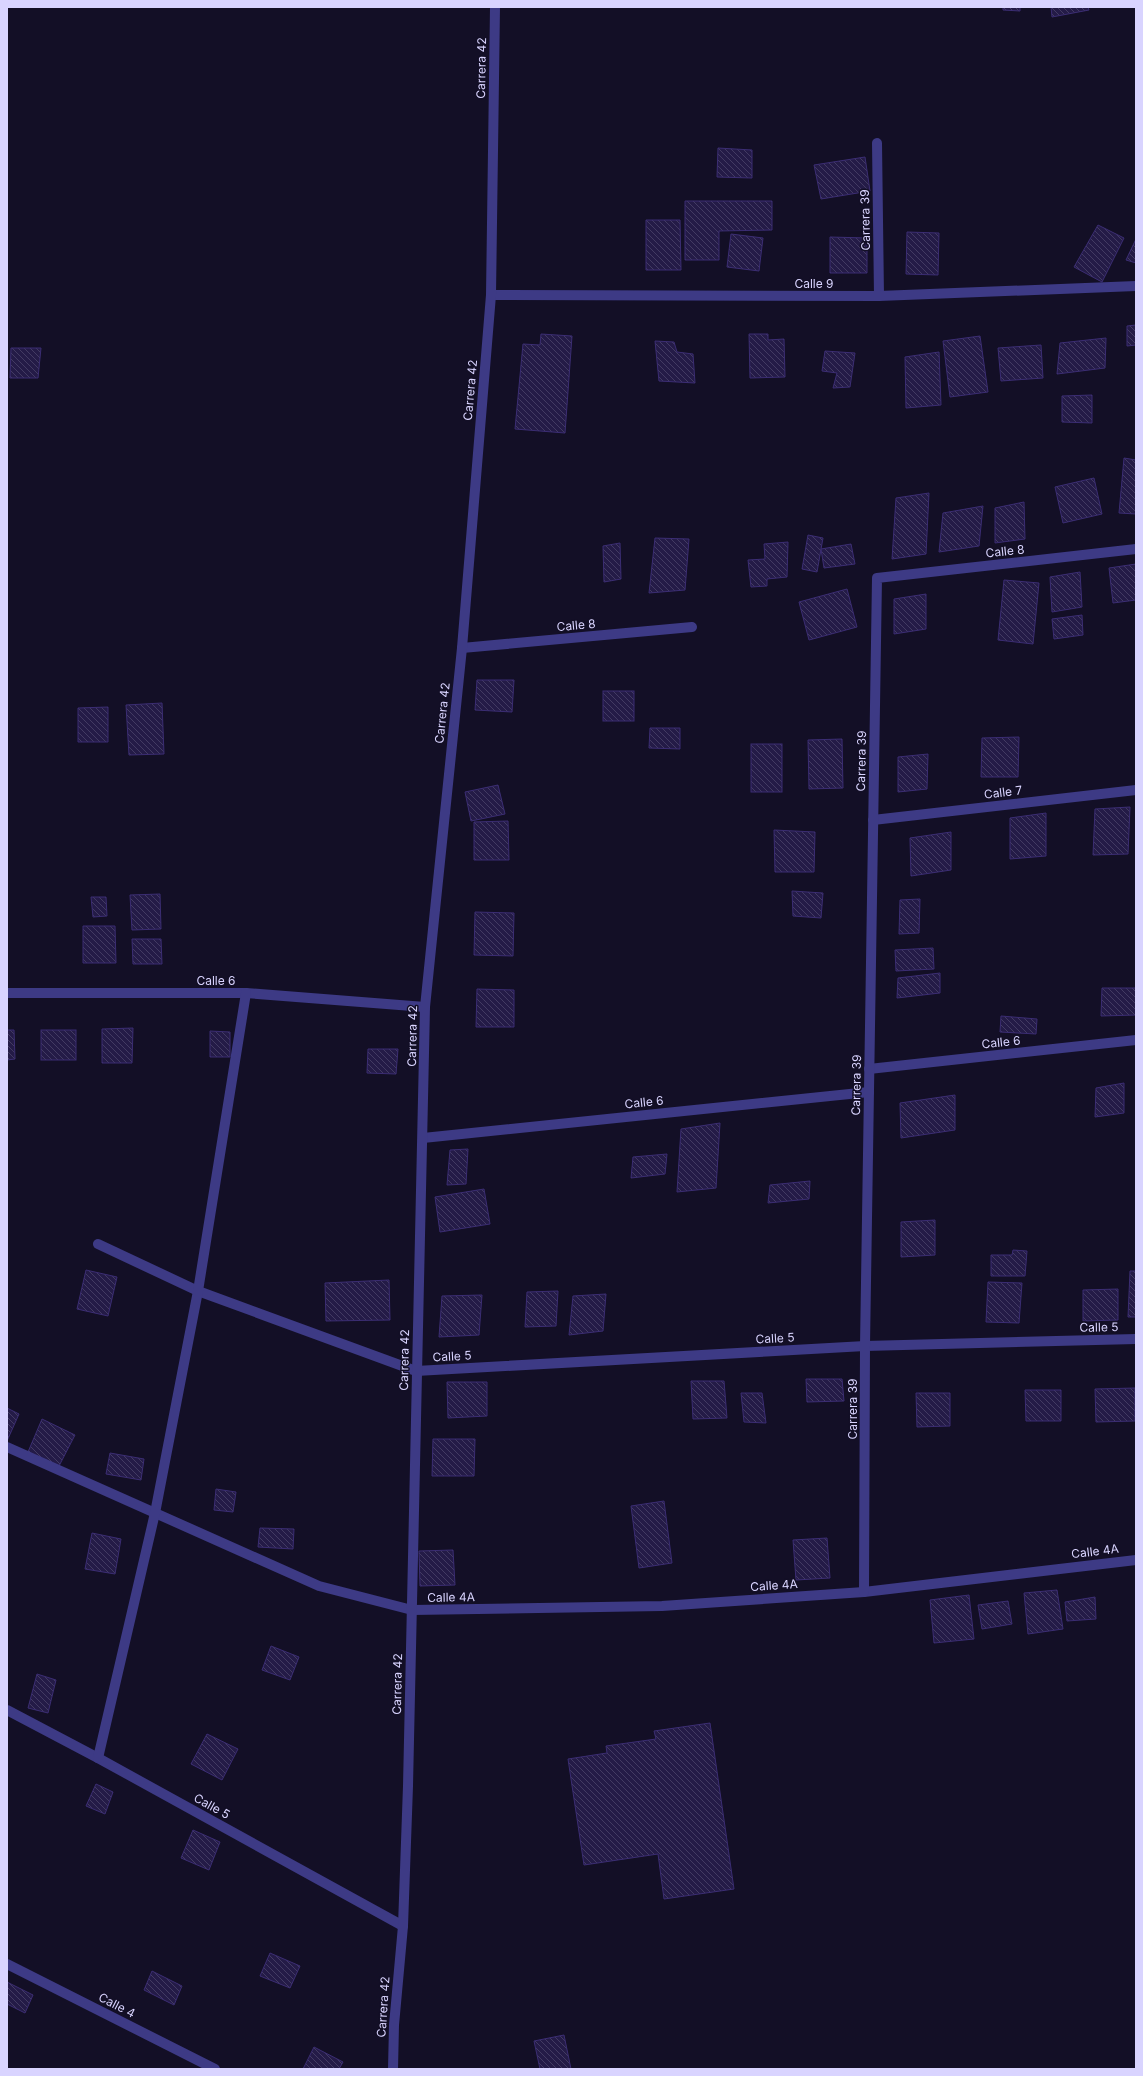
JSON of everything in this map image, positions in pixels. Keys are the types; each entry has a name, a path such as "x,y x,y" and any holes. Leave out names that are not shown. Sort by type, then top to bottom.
{"street":[{"name":"Carrera 42","path":"393,2069 394,2025 403,1926 412,1610 425,1007 462,648 491,295 495,7"},
{"name":"Carrera 39","path":"877,143 879,296"},
{"name":"Calle 9","path":"491,295 879,296 1136,286"},
{"name":"Calle 8","path":"878,578 1136,549"},
{"name":"Carrera 39","path":"864,1592 865,1346 878,578"},
{"name":"Calle 8","path":"462,648 692,627"},
{"name":"Calle 7","path":"873,820 1136,790"},
{"name":"Calle 6","path":"7,993 246,993 425,1007"},
{"path":"98,1758 155,1512 198,1290 246,993"},
{"name":"Calle 6","path":"869,1069 1136,1040"},
{"name":"Calle 6","path":"423,1138 869,1092"},
{"path":"98,1244 198,1290 416,1371"},
{"name":"Calle 5","path":"416,1371 865,1346 1136,1339"},
{"name":"Calle 4A","path":"7,1447 319,1586 412,1610 662,1606 864,1592 1136,1560"},
{"name":"Calle 5","path":"7,1710 98,1758 403,1926"},
{"name":"Calle 4","path":"7,1964 215,2069"}],"building":[{"path":"1003,7 1020,7 1020,11 1003,10"},
{"path":"1051,7 1088,7 1089,10 1052,17"},
{"path":"718,148 752,150 752,178 717,177"},
{"path":"865,157 870,191 821,199 814,165"},
{"path":"685,201 772,201 772,230 719,231 719,260 685,260"},
{"path":"646,220 680,220 681,270 646,270"},
{"path":"1098,225 1124,238 1102,282 1074,267"},
{"path":"907,232 939,233 938,275 906,274"},
{"path":"731,234 763,238 759,271 727,267"},
{"path":"830,237 867,238 867,273 830,273"},
{"path":"1136,239 1136,263 1126,260"},
{"path":"1136,325 1136,345 1127,346 1127,326"},
{"path":"541,334 572,336 565,433 515,429 523,344 540,345"},
{"path":"749,334 768,334 768,340 784,339 785,377 750,378"},
{"path":"980,336 988,392 950,397 943,341"},
{"path":"1106,338 1105,368 1057,374 1060,343"},
{"path":"655,341 674,342 677,352 693,354 695,383 659,381"},
{"path":"1041,345 1043,378 1001,381 998,348"},
{"path":"11,348 41,348 38,378 10,378"},
{"path":"825,351 855,353 850,387 833,388 837,373 822,371"},
{"path":"939,352 941,405 906,408 905,357"},
{"path":"1092,395 1092,423 1062,422 1062,396"},
{"path":"1124,458 1136,460 1136,514 1119,513"},
{"path":"1094,478 1102,514 1063,523 1055,487"},
{"path":"929,493 926,554 892,559 896,498"},
{"path":"1024,502 1025,539 995,543 995,508"},
{"path":"983,506 979,546 939,552 943,513"},
{"path":"808,535 823,538 817,572 802,569"},
{"path":"655,538 689,539 685,590 649,593"},
{"path":"788,542 787,577 767,579 767,586 751,587 748,560 765,559 764,544"},
{"path":"620,543 621,579 604,582 603,546"},
{"path":"851,544 855,564 824,568 821,549"},
{"path":"1136,564 1136,600 1113,603 1109,568"},
{"path":"1080,572 1082,607 1052,612 1050,577"},
{"path":"1004,580 1039,583 1033,644 998,640"},
{"path":"847,589 857,627 809,640 799,602"},
{"path":"926,594 926,629 894,634 894,599"},
{"path":"1082,615 1083,635 1054,639 1052,619"},
{"path":"477,680 514,680 512,712 475,710"},
{"path":"603,691 634,691 634,721 603,721"},
{"path":"162,703 164,754 129,755 126,705"},
{"path":"108,707 108,742 78,742 78,708"},
{"path":"650,728 680,728 680,749 649,748"},
{"path":"1019,737 1018,777 981,777 982,738"},
{"path":"842,739 843,788 809,789 808,740"},
{"path":"751,744 782,744 782,792 751,792"},
{"path":"928,754 927,789 898,792 898,757"},
{"path":"498,785 505,814 471,821 465,792"},
{"path":"1130,807 1128,854 1093,855 1095,809"},
{"path":"1046,813 1046,856 1010,859 1010,818"},
{"path":"508,821 509,860 474,860 474,822"},
{"path":"774,830 815,832 814,872 775,872"},
{"path":"951,832 951,870 911,876 910,838"},
{"path":"792,891 823,893 821,918 793,916"},
{"path":"160,894 161,929 132,930 130,895"},
{"path":"91,897 106,897 107,916 93,917"},
{"path":"920,899 919,933 899,934 900,900"},
{"path":"475,912 514,913 513,956 474,955"},
{"path":"83,926 115,926 116,963 83,963"},
{"path":"132,939 161,939 162,964 133,964"},
{"path":"933,948 934,969 896,971 895,950"},
{"path":"940,973 940,993 897,998 898,978"},
{"path":"1102,988 1136,988 1136,1015 1101,1016"},
{"path":"477,989 514,990 514,1027 476,1027"},
{"path":"1001,1016 1037,1019 1036,1034 1000,1032"},
{"path":"133,1028 132,1063 102,1063 102,1029"},
{"path":"7,1030 14,1030 15,1059 7,1060"},
{"path":"41,1030 76,1030 76,1060 41,1060"},
{"path":"210,1031 230,1032 230,1057 210,1057"},
{"path":"368,1049 398,1049 396,1074 367,1073"},
{"path":"1124,1083 1124,1113 1095,1117 1096,1088"},
{"path":"955,1095 955,1130 901,1138 900,1103"},
{"path":"720,1123 716,1188 677,1192 681,1129"},
{"path":"468,1149 466,1184 447,1185 450,1150"},
{"path":"667,1154 665,1174 631,1178 633,1157"},
{"path":"810,1181 809,1199 768,1203 770,1185"},
{"path":"484,1189 490,1224 440,1232 435,1197"},
{"path":"935,1220 935,1255 901,1257 901,1222"},
{"path":"1013,1250 1027,1251 1025,1276 991,1276 991,1255 1012,1255"},
{"path":"86,1270 117,1277 108,1316 77,1309"},
{"path":"1130,1271 1136,1271 1136,1317 1128,1317"},
{"path":"389,1280 390,1320 326,1321 325,1283"},
{"path":"988,1282 1022,1283 1019,1323 986,1322"},
{"path":"1118,1289 1118,1320 1083,1321 1083,1290"},
{"path":"558,1291 556,1326 525,1327 527,1292"},
{"path":"606,1294 603,1331 569,1335 573,1296"},
{"path":"482,1295 479,1335 439,1337 442,1296"},
{"path":"806,1379 842,1379 844,1401 807,1402"},
{"path":"691,1381 724,1381 727,1418 693,1419"},
{"path":"447,1382 487,1382 487,1416 448,1418"},
{"path":"1135,1388 1135,1421 1096,1422 1095,1389"},
{"path":"1025,1390 1061,1390 1061,1421 1026,1421"},
{"path":"741,1393 762,1393 766,1423 744,1422"},
{"path":"916,1393 950,1393 950,1426 917,1427"},
{"path":"7,1408 19,1414 7,1441"},
{"path":"42,1419 75,1435 59,1466 28,1452"},
{"path":"433,1439 475,1439 474,1476 432,1476"},
{"path":"110,1453 144,1459 141,1480 106,1474"},
{"path":"216,1489 236,1492 233,1512 214,1510"},
{"path":"664,1501 672,1563 639,1568 631,1506"},
{"path":"260,1528 294,1529 293,1549 258,1547"},
{"path":"92,1533 121,1539 115,1574 85,1569"},
{"path":"827,1538 830,1578 796,1580 793,1540"},
{"path":"453,1550 455,1585 420,1586 419,1551"},
{"path":"1057,1590 1063,1629 1028,1634 1024,1593"},
{"path":"969,1595 974,1639 934,1643 930,1600"},
{"path":"1095,1597 1096,1619 1067,1621 1065,1602"},
{"path":"1008,1601 1012,1624 982,1629 978,1605"},
{"path":"271,1646 299,1657 290,1680 262,1670"},
{"path":"37,1674 56,1680 48,1713 28,1708"},
{"path":"710,1723 734,1889 664,1899 658,1854 584,1865 568,1759 607,1753 606,1746 656,1739 654,1731"},
{"path":"207,1734 238,1749 222,1780 191,1764"},
{"path":"96,1784 113,1792 105,1814 86,1806"},
{"path":"193,1830 220,1842 209,1870 181,1858"},
{"path":"270,1953 300,1966 290,1988 260,1976"},
{"path":"152,1971 182,1986 174,2005 144,1990"},
{"path":"7,1982 33,1995 25,2013 7,2004"},
{"path":"564,2035 571,2069 540,2069 534,2041"},
{"path":"314,2047 343,2062 339,2069 303,2069"}]}
